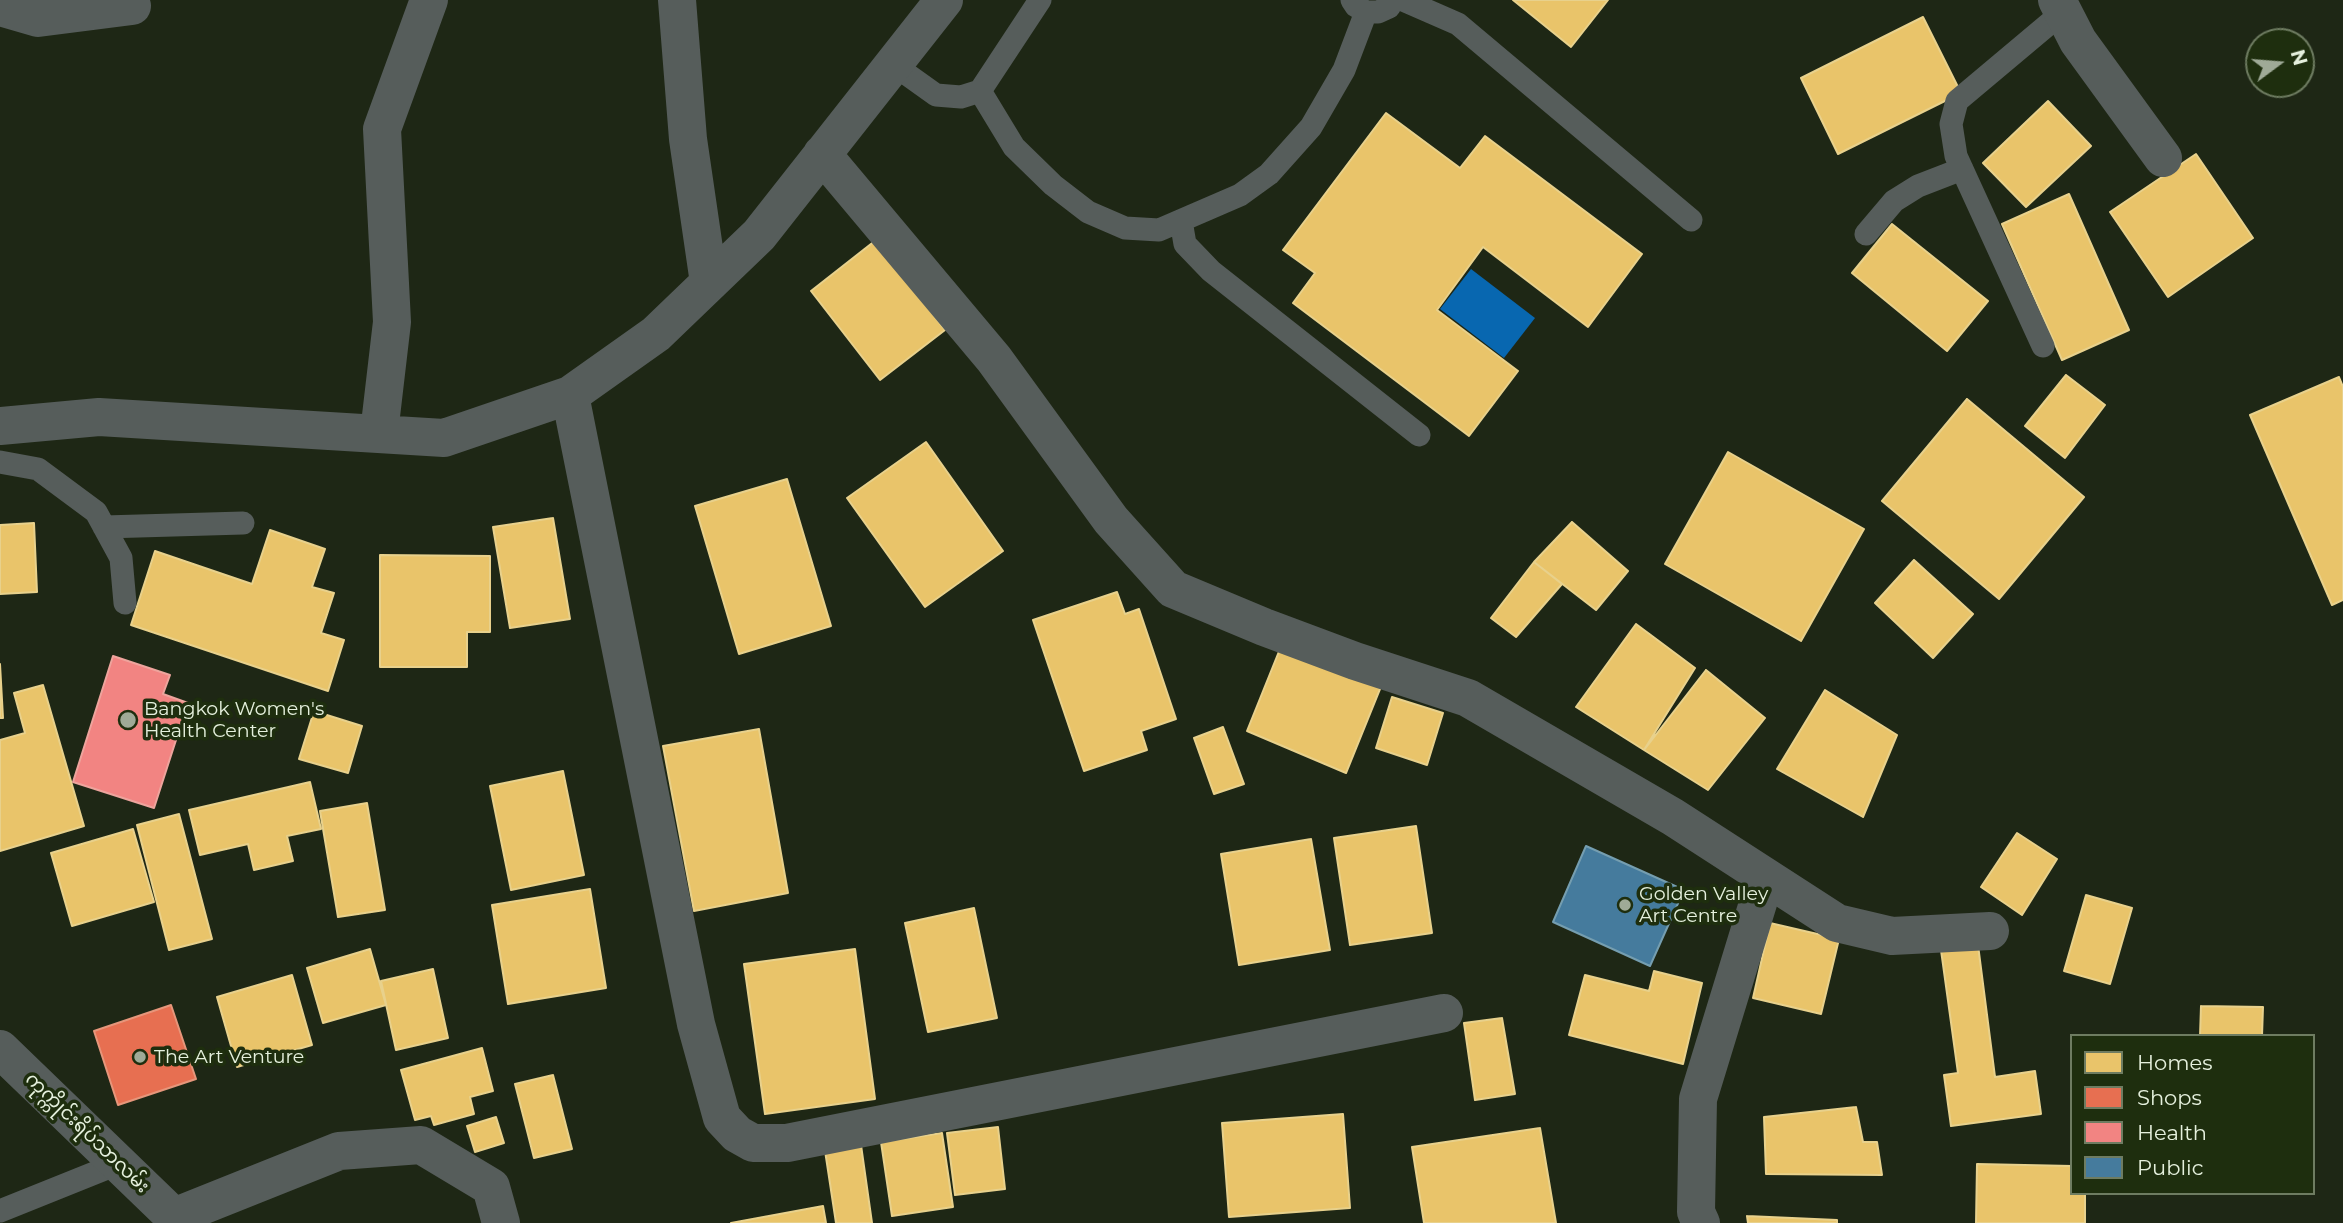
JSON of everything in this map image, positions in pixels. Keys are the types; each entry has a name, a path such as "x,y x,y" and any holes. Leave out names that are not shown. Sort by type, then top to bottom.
{"street":[{"path":"379,433 392,322 382,129 429,0"},
{"path":"677,0 688,139 709,283"},
{"path":"0,426 99,417 444,438 570,395 656,334 759,235 894,65 937,2"},
{"path":"0,7 38,18 132,6"},
{"path":"2060,6 2078,41 2163,158"},
{"path":"822,154 994,359 1111,520 1173,589 1316,646 1468,698 1673,817 1837,923 1892,936 1990,931"},
{"path":"570,395 696,1024 722,1118 737,1134 753,1143 787,1143 1444,1013"},
{"path":"1701,1223 1696,1212 1698,1099 1766,877"},
{"name":"ကုက္ကိုင်းရိပ်သာလမ်း","path":"0,1049 177,1220 339,1151 421,1145 491,1187 501,1223"}],"lane":[{"path":"894,65 936,95 961,97 980,91 1040,0"},
{"path":"980,91 1014,146 1053,184 1088,212 1125,228 1159,230 1240,195 1269,174 1311,127 1344,70 1359,6 1378,12 1389,7 1393,0"},
{"path":"1403,0 1458,24 1691,220"},
{"path":"2043,346 1956,156 1951,124 1957,101 2060,6"},
{"path":"1866,234 1894,201 1918,186 1962,169"},
{"path":"1181,221 1185,244 1211,271 1419,435"},
{"path":"0,462 38,469 96,512 121,558 125,604"},
{"path":"104,527 243,523"},
{"path":"0,1211 117,1164"}],"water":[{"path":"1471,269 1535,318 1504,358 1440,309"}],"building: Homes":[{"path":"1513,0 1608,0 1571,47"},
{"path":"1923,17 1961,93 1838,154 1801,78"},
{"path":"2048,101 2091,146 2026,207 1983,163"},
{"path":"1386,113 1460,168 1485,136 1642,254 1588,327 1483,247 1437,310 1518,371 1469,436 1293,303 1315,273 1283,250"},
{"path":"2196,154 2253,238 2168,297 2110,212"},
{"path":"2069,194 2129,330 2062,360 2002,224"},
{"path":"1892,224 1988,301 1947,351 1852,273"},
{"path":"876,240 945,330 880,380 811,291"},
{"path":"2066,375 2105,405 2065,458 2025,426"},
{"path":"2339,377 2343,387 2343,600 2332,605 2250,415"},
{"path":"1967,399 2084,497 1999,599 1882,501"},
{"path":"926,442 1003,551 925,607 847,498"},
{"path":"1728,452 1864,529 1801,641 1665,564"},
{"path":"787,479 831,626 739,654 695,506"},
{"path":"553,518 570,619 510,628 493,527"},
{"path":"1572,522 1628,571 1596,610 1534,562"},
{"path":"34,523 37,592 0,594 0,525"},
{"path":"270,530 325,549 312,587 334,593 321,633 344,640 328,691 131,625 155,551 252,584"},
{"path":"380,555 490,556 490,632 467,632 467,667 380,667"},
{"path":"1914,560 1973,614 1933,658 1875,603"},
{"path":"1534,562 1562,584 1516,637 1491,618"},
{"path":"1117,592 1125,614 1139,609 1176,719 1141,731 1147,750 1084,771 1033,620"},
{"path":"1636,624 1695,668 1644,750 1576,707"},
{"path":"1282,644 1382,684 1346,773 1247,731"},
{"path":"0,664 3,718 0,718"},
{"path":"1706,670 1765,718 1708,790 1644,750"},
{"path":"43,685 84,826 0,851 0,740 25,733 14,693"},
{"path":"1825,690 1897,735 1863,817 1777,769"},
{"path":"1392,697 1443,713 1427,765 1376,748"},
{"path":"314,711 362,726 348,773 299,759"},
{"path":"1223,727 1244,784 1214,794 1194,738"},
{"path":"759,729 788,893 694,911 663,746"},
{"path":"563,771 584,875 511,890 490,786"},
{"path":"310,782 321,829 287,836 293,861 254,870 248,844 200,855 189,810"},
{"path":"367,803 385,910 338,917 320,811"},
{"path":"179,814 212,939 169,950 137,825"},
{"path":"1416,826 1432,933 1350,945 1334,838"},
{"path":"133,829 154,902 72,926 51,853"},
{"path":"2017,833 2057,859 2022,915 1981,887"},
{"path":"1311,839 1330,950 1239,965 1221,854"},
{"path":"590,889 606,988 508,1004 492,905"},
{"path":"2086,895 2132,908 2110,984 2064,971"},
{"path":"974,908 997,1018 928,1032 905,923"},
{"path":"1770,923 1839,939 1821,1014 1753,998"},
{"path":"1978,945 1995,1077 2035,1071 2041,1114 1951,1126 1944,1075 1958,1073 1941,950"},
{"path":"370,949 386,1005 323,1023 307,968"},
{"path":"855,949 875,1099 765,1114 744,964"},
{"path":"433,969 448,1038 396,1050 381,981"},
{"path":"1654,971 1702,983 1683,1064 1569,1035 1585,975 1649,991"},
{"path":"292,975 312,1045 237,1067 217,997"},
{"path":"2201,1006 2263,1007 2262,1034 2200,1034"},
{"path":"1502,1018 1515,1094 1475,1100 1464,1023"},
{"path":"482,1048 493,1091 470,1097 474,1114 434,1125 431,1116 415,1120 401,1070"},
{"path":"553,1075 572,1149 534,1158 515,1084"},
{"path":"1856,1107 1863,1142 1877,1142 1882,1175 1766,1174 1764,1117"},
{"path":"1343,1114 1350,1208 1229,1217 1222,1123"},
{"path":"496,1117 504,1143 475,1152 467,1126"},
{"path":"998,1127 1005,1189 955,1195 947,1133"},
{"path":"1540,1128 1556,1223 1424,1223 1412,1147"},
{"path":"942,1133 953,1207 892,1216 881,1142"},
{"path":"860,1138 872,1223 836,1223 824,1144"},
{"path":"1977,1164 2070,1166 2070,1195 2085,1195 2085,1223 1976,1223"},
{"path":"823,1206 826,1223 731,1223"},
{"path":"1747,1216 1837,1220 1837,1223 1748,1223"}],"building: Shops":[{"path":"171,1005 196,1079 118,1105 94,1031"}],"building: Health":[{"path":"113,656 170,675 163,694 188,703 154,808 73,782"}],"building: Public":[{"path":"1586,846 1684,890 1650,966 1553,922"}],"place":[{"name":"Bangkok Women's Health Center","path":"128,720"},
{"name":"Golden Valley Art Centre","path":"1625,905"},
{"name":"The Art Venture","path":"140,1057"}]}
